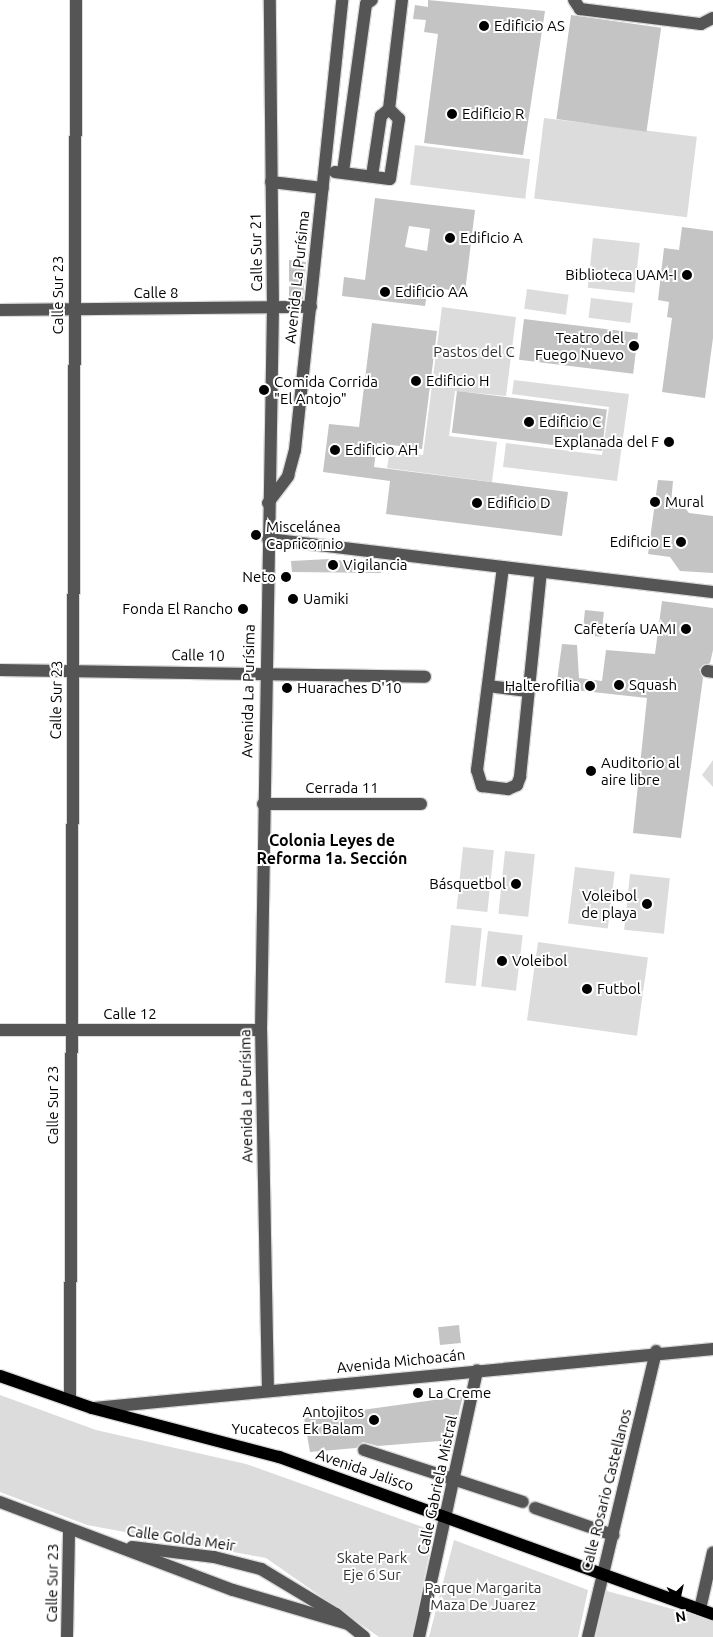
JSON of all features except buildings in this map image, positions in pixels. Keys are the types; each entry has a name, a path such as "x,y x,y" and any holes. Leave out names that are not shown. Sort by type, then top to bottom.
{"main road":[{"name":"Avenida Jalisco","path":"0,1376 92,1408 279,1456 713,1614"}],"street":[{"name":"Calle Sur 23","path":"70,1400 69,1031 73,670 76,0"},
{"name":"Calle Sur 21","path":"268,503 273,309 270,0"},
{"name":"Avenida La Purísima","path":"268,1392 261,1030 264,672 268,503 288,476 295,450 342,0"},
{"path":"343,172 366,4 372,0"},
{"path":"372,176 381,116 389,109 402,0"},
{"path":"574,0 580,9 701,24 713,18"},
{"path":"325,171 390,179 399,119 389,109"},
{"path":"271,182 323,188"},
{"name":"Calle 8","path":"0,310 273,309 311,307"},
{"path":"268,539 713,592"},
{"path":"503,567 477,770 482,786 508,789 517,785 542,572"},
{"name":"Calle 10","path":"0,670 264,672 425,677"},
{"path":"488,686 528,691"},
{"name":"Cerrada 11","path":"263,804 420,804"},
{"name":"Calle 12","path":"0,1030 261,1030"},
{"name":"Avenida Michoacán","path":"92,1408 656,1352 713,1349"},
{"name":"Calle Rosario Castellanos","path":"588,1637 656,1352"},
{"name":"Calle Gabriela Mistral","path":"419,1637 448,1516 478,1370"},
{"path":"364,1450 456,1478 523,1502"},
{"name":"Calle Golda Meir","path":"0,1502 233,1590 348,1624"},
{"path":"535,1508 613,1535"},
{"name":"Calle Sur 23","path":"67,1637 69,1529"},
{"name":"Calle Golda Meir","path":"113,1545 242,1562 288,1582 364,1637"},
{"path":"700,1609 713,1552"}],"green space":[{"path":"544,118 697,137 687,217 534,198"},
{"path":"415,145 530,159 525,199 410,185"},
{"path":"593,238 640,243 635,293 588,288"},
{"path":"527,289 569,295 566,315 524,309"},
{"path":"591,298 633,303 630,323 589,318"},
{"name":"Pastos del C","path":"442,307 516,317 506,396 455,391 449,436 497,442 492,482 387,468 390,450 423,455"},
{"path":"514,380 629,394 617,481 503,467 506,443 602,455 609,407 512,394"},
{"path":"713,760 713,787 702,775"},
{"name":"Básquetbol","path":"463,847 494,850 487,912 457,909"},
{"name":"Básquetbol","path":"505,851 535,854 528,917 498,914"},
{"name":"Voleibol de playa","path":"575,867 615,872 608,928 568,924"},
{"name":"Voleibol de playa","path":"630,874 670,878 664,934 624,930"},
{"path":"451,925 482,928 476,986 445,983"},
{"name":"Voleibol","path":"488,931 523,935 516,991 481,987"},
{"name":"Futbol","path":"538,942 648,957 637,1036 527,1020"},
{"name":"Skate Park Eje 6 Sur","path":"0,1395 96,1430 246,1464 434,1531 412,1637 379,1637 266,1558 87,1525 0,1492"},
{"name":"Parque Margarita Maza De Juarez","path":"454,1540 588,1590 578,1637 429,1637"},
{"path":"596,1588 713,1620 713,1637 589,1637"}],"place":[{"name":"Edificio AS","path":"484,26"},
{"name":"Edificio R","path":"452,114"},
{"name":"Edificio A","path":"450,238"},
{"name":"Biblioteca UAM-I","path":"687,275"},
{"name":"Edificio AA","path":"385,292"},
{"name":"Teatro del Fuego Nuevo","path":"634,346"},
{"name":"Edificio H","path":"416,381"},
{"name":"Comida Corrida \"El Antojo\"","path":"264,390"},
{"name":"Edificio C","path":"529,422"},
{"name":"Explanada del F","path":"669,442"},
{"name":"Edificio AH","path":"335,450"},
{"name":"Mural","path":"655,502"},
{"name":"Edificio D","path":"477,503"},
{"name":"Miscelánea Capricornio","path":"256,535"},
{"name":"Edificio E","path":"681,542"},
{"name":"Vigilancia","path":"333,565"},
{"name":"Neto","path":"286,577"},
{"name":"Uamiki","path":"293,599"},
{"name":"Fonda El Rancho","path":"243,609"},
{"name":"Cafetería UAMI","path":"686,629"},
{"name":"Squash","path":"619,685"},
{"name":"Halterofilia","path":"590,686"},
{"name":"Huaraches D'10","path":"287,688"},
{"name":"Auditorio al aire libre","path":"591,771"},
{"name":"Básquetbol","path":"516,884"},
{"name":"Voleibol de playa","path":"647,904"},
{"name":"Voleibol","path":"502,961"},
{"name":"Futbol","path":"587,989"},
{"name":"La Creme","path":"418,1393"},
{"name":"Antojitos Yucatecos Ek Balam","path":"374,1420"}],"district":[{"name":"Colonia Leyes de Reforma 1a. Sección","path":"332,849"}]}
